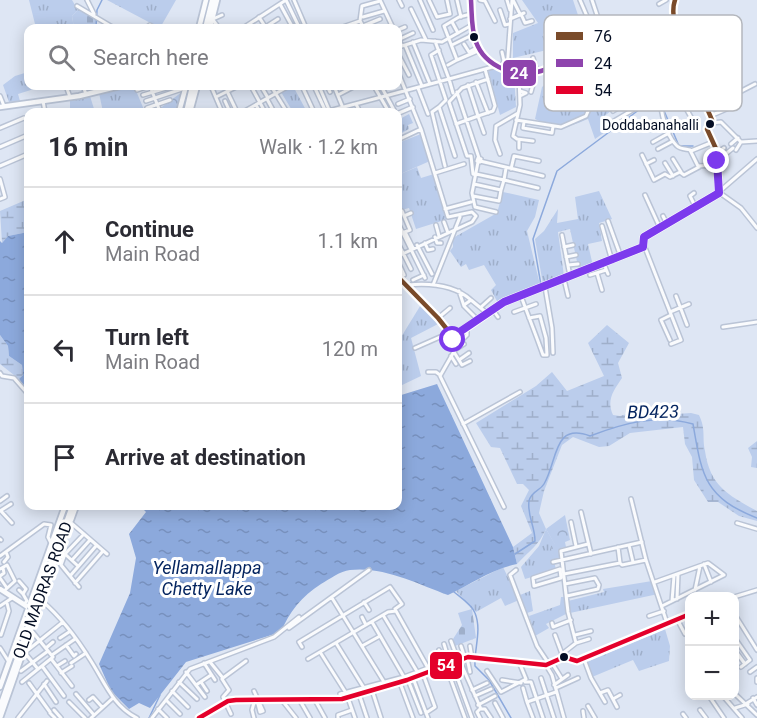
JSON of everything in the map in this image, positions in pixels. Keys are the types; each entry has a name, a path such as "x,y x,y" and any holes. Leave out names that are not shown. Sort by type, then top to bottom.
{"highway":[{"path":"206,24 211,0"},
{"path":"186,108 189,90"},
{"name":"OLD MADRAS ROAD","path":"0,699 70,510"},
{"name":"OLD MADRAS ROAD","path":"0,709 70,510"}],"main road":[{"path":"208,24 212,19 211,0"},
{"path":"2,106 70,97 102,90"},
{"path":"0,686 51,544 69,510"},
{"path":"0,718 70,522 71,510"},
{"path":"4,589 27,610 38,613"}],"street":[{"path":"87,0 96,17"},
{"path":"251,23 286,0 298,24"},
{"path":"294,0 304,24"},
{"path":"363,24 362,6 387,0"},
{"path":"399,0 402,6"},
{"path":"420,0 433,30"},
{"path":"429,0 437,17 446,17 451,12 447,0"},
{"path":"457,0 461,16"},
{"path":"471,0 474,34 479,48 488,59 519,74 537,73 544,70"},
{"path":"471,5 480,0 485,1 495,21"},
{"path":"507,0 511,11"},
{"path":"507,70 512,0"},
{"path":"512,0 525,22 532,21"},
{"path":"580,0 586,15"},
{"path":"592,0 597,15"},
{"path":"659,4 668,0 674,5"},
{"path":"675,0 676,15"},
{"path":"380,1 391,24"},
{"path":"280,4 290,24"},
{"path":"77,6 107,24"},
{"path":"411,9 426,40"},
{"path":"350,24 384,10"},
{"path":"500,10 505,25 509,24"},
{"path":"457,60 443,27 461,16 471,14"},
{"path":"510,19 522,14"},
{"path":"216,24 212,19 222,15"},
{"path":"259,17 263,24"},
{"path":"446,17 447,23"},
{"path":"271,24 278,19"},
{"path":"370,24 380,19"},
{"path":"452,22 458,33"},
{"path":"402,46 426,40 448,39 472,25"},
{"path":"402,37 413,33"},
{"path":"452,45 474,34"},
{"path":"435,41 479,160 474,184 475,207 496,212"},
{"path":"413,42 430,84"},
{"path":"464,44 469,52 479,48"},
{"path":"402,48 420,87 428,114"},
{"path":"449,56 450,64 479,48"},
{"path":"438,50 430,56 446,100 432,112 445,166"},
{"path":"336,90 343,108 499,66 504,60 502,52"},
{"path":"531,92 537,73 533,58"},
{"path":"482,69 488,59"},
{"path":"402,62 409,75"},
{"path":"456,124 488,113 495,106 482,69"},
{"path":"519,74 520,91 526,93 520,96 513,136 519,140 533,141"},
{"path":"486,79 468,85 455,93 449,102 467,156 471,156 473,174 538,188"},
{"path":"476,82 488,113"},
{"path":"402,84 421,129 449,218 472,212 476,218 454,231 402,253 411,269"},
{"path":"742,91 755,84"},
{"path":"468,85 484,133"},
{"path":"67,90 70,97"},
{"path":"84,90 86,94"},
{"path":"142,95 159,90"},
{"path":"146,101 178,90"},
{"path":"213,90 220,108"},
{"path":"216,97 231,90"},
{"path":"253,90 263,108"},
{"path":"264,90 272,108"},
{"path":"266,94 269,90"},
{"path":"274,90 285,108"},
{"path":"252,108 280,90"},
{"path":"304,90 312,108"},
{"path":"316,90 326,108"},
{"path":"320,90 327,108"},
{"path":"376,90 387,108"},
{"path":"384,90 394,108"},
{"path":"338,95 345,91"},
{"path":"152,92 158,108"},
{"path":"227,92 235,108"},
{"path":"0,96 2,106"},
{"path":"398,104 410,99"},
{"path":"147,108 170,100"},
{"path":"43,101 44,108"},
{"path":"225,101 228,108"},
{"path":"356,104 358,108"},
{"path":"402,113 413,107"},
{"path":"439,107 455,156"},
{"path":"516,120 561,127 587,115 587,111"},
{"path":"609,124 631,111"},
{"path":"663,111 669,133 678,147 691,151 721,142"},
{"path":"688,111 697,128"},
{"path":"708,111 712,123"},
{"path":"710,116 721,111"},
{"path":"500,154 495,129 501,122 518,113"},
{"path":"4,118 7,126"},
{"path":"0,128 22,119 24,126"},
{"path":"524,122 523,128 527,130 552,133 553,126"},
{"path":"756,141 739,140 721,122 712,123 706,129 717,153 720,191 741,208 757,228"},
{"path":"402,138 421,129"},
{"path":"653,142 669,133"},
{"path":"0,147 24,137"},
{"path":"439,141 449,138"},
{"path":"519,140 519,148"},
{"path":"673,159 684,175 699,167 716,163 739,140"},
{"path":"733,147 739,140"},
{"path":"658,149 673,141"},
{"path":"751,146 756,141"},
{"path":"717,153 723,148"},
{"path":"691,151 699,167"},
{"path":"642,155 653,179 665,174 669,177 673,176 681,172"},
{"path":"0,166 24,156"},
{"path":"473,196 499,201 508,168 514,156 539,161"},
{"path":"688,304 670,314 662,320 670,342 681,340 670,314 644,245 643,238 696,208 757,159"},
{"path":"479,160 543,176"},
{"path":"646,164 654,160"},
{"path":"665,163 673,176"},
{"path":"435,173 464,164"},
{"path":"0,179 5,197 0,199"},
{"path":"474,184 501,190"},
{"path":"694,192 690,196 696,208"},
{"path":"645,195 660,228"},
{"path":"445,209 471,202"},
{"path":"402,211 410,230 404,233"},
{"path":"404,216 411,213"},
{"path":"433,285 460,216"},
{"path":"663,216 667,224"},
{"path":"608,221 621,257"},
{"path":"444,222 448,233"},
{"path":"436,225 437,243 441,243"},
{"path":"602,226 612,261"},
{"path":"402,230 425,277 413,280"},
{"path":"562,236 570,276"},
{"path":"424,242 428,250 433,249"},
{"path":"417,245 432,274"},
{"path":"564,247 573,245"},
{"path":"453,337 494,310 521,296 612,261 644,245"},
{"path":"566,257 576,255"},
{"path":"568,266 578,264"},
{"path":"590,276 607,272 604,264"},
{"path":"402,271 404,275"},
{"path":"597,273 602,290"},
{"path":"564,279 568,296"},
{"path":"402,281 453,337 456,364"},
{"path":"407,285 433,285 459,291 488,314"},
{"path":"545,286 552,328 553,353"},
{"path":"459,291 463,305 479,321"},
{"path":"521,296 526,308 529,318 543,355 547,355 546,338 540,316 529,318"},
{"path":"676,296 687,325"},
{"path":"481,307 491,298"},
{"path":"463,305 471,300"},
{"path":"514,312 536,304"},
{"path":"438,318 450,308"},
{"path":"494,310 498,317"},
{"path":"723,327 757,322"},
{"path":"463,339 467,335 467,328"},
{"path":"416,348 449,333"},
{"path":"440,375 454,352 464,344"},
{"path":"454,352 463,365 470,361"},
{"path":"459,360 470,353"},
{"path":"428,372 436,372 440,375 504,507"},
{"path":"0,373 2,376 17,381 24,389"},
{"path":"463,424 520,392"},
{"path":"0,501 7,496"},
{"path":"631,499 646,560 668,623"},
{"path":"11,504 0,511 12,523"},
{"path":"581,512 591,554"},
{"path":"70,522 107,554"},
{"path":"571,522 576,546"},
{"path":"737,523 757,529"},
{"path":"0,556 44,524 51,525 48,537 51,544"},
{"path":"79,587 61,565 65,554 84,534"},
{"path":"72,560 90,540"},
{"path":"553,562 642,542"},
{"path":"576,643 563,575 561,550 588,544"},
{"path":"70,576 97,545"},
{"path":"629,545 633,562"},
{"path":"618,547 620,563"},
{"path":"75,583 103,551"},
{"path":"3,565 13,572 15,580 4,589 0,577 4,573 3,565 8,557 6,552"},
{"path":"65,554 78,566"},
{"path":"84,560 94,568"},
{"path":"563,575 560,569 532,579 535,586 560,579 563,575 646,560"},
{"path":"655,582 708,563 724,575 662,606"},
{"path":"705,564 711,583"},
{"path":"695,590 700,566"},
{"path":"289,628 369,570"},
{"path":"516,570 510,575 537,646 562,679"},
{"path":"675,600 676,575"},
{"path":"565,584 595,578 599,585 598,589 567,596"},
{"path":"19,581 26,589 24,596"},
{"path":"302,647 299,642 390,587 402,604 309,659"},
{"path":"19,590 27,601 27,610"},
{"path":"739,596 757,590"},
{"path":"24,596 27,591"},
{"path":"332,597 386,684"},
{"path":"0,606 12,598"},
{"path":"42,601 63,622 86,653 113,698 137,718"},
{"path":"364,602 369,610"},
{"path":"1,635 9,611 7,603"},
{"path":"38,613 48,605"},
{"path":"340,694 400,682 428,666 395,609"},
{"path":"649,616 664,611"},
{"path":"383,615 418,673"},
{"path":"199,718 225,703 257,699 348,698 386,684 413,678 466,658 549,664 561,659 584,659 685,616"},
{"path":"152,718 186,672 204,663 274,638 299,617"},
{"path":"362,617 366,625"},
{"path":"677,619 685,633"},
{"path":"552,623 553,627 562,621 571,620"},
{"path":"739,621 757,650"},
{"path":"38,669 24,654 63,622"},
{"path":"372,622 428,718"},
{"path":"32,630 72,686"},
{"path":"569,636 574,633 591,631"},
{"path":"60,638 69,632"},
{"path":"555,635 562,654 561,659"},
{"path":"362,646 380,636"},
{"path":"22,682 75,639"},
{"path":"562,654 576,643 589,639"},
{"path":"451,641 475,696 480,718"},
{"path":"21,671 53,642"},
{"path":"336,643 364,688"},
{"path":"444,644 465,718"},
{"path":"739,644 756,668 750,672"},
{"path":"66,645 74,656 76,654"},
{"path":"461,646 470,672"},
{"path":"470,646 472,658"},
{"path":"0,648 9,662"},
{"path":"439,650 448,664 472,718"},
{"path":"320,652 346,693"},
{"path":"60,668 72,664 86,653"},
{"path":"739,658 743,666 749,661"},
{"path":"584,659 605,702"},
{"path":"60,668 65,661"},
{"path":"222,678 246,661"},
{"path":"210,662 229,690 223,697 231,714"},
{"path":"519,662 526,679 524,683"},
{"path":"204,663 215,680"},
{"path":"549,664 564,718"},
{"path":"42,666 64,696"},
{"path":"487,671 501,692 531,682 543,718"},
{"path":"186,672 205,697"},
{"path":"423,674 435,707 424,713"},
{"path":"196,685 212,675"},
{"path":"527,702 546,695 568,675"},
{"path":"413,678 424,713"},
{"path":"541,678 554,718"},
{"path":"555,688 578,678"},
{"path":"415,683 425,680"},
{"path":"502,680 524,683"},
{"path":"178,682 197,699"},
{"path":"201,682 207,692"},
{"path":"400,682 412,718"},
{"path":"472,690 487,682"},
{"path":"29,683 55,718"},
{"path":"19,718 45,683 56,702"},
{"path":"475,696 491,688"},
{"path":"523,688 533,718"},
{"path":"372,690 381,718"},
{"path":"600,693 607,690 617,706"},
{"path":"172,691 188,707"},
{"path":"254,691 262,711"},
{"path":"76,694 94,715"},
{"path":"359,694 368,718"},
{"path":"613,699 620,695"},
{"path":"479,707 495,696"},
{"path":"89,700 93,697 102,707"},
{"path":"739,697 757,715"},
{"path":"91,718 113,698"},
{"path":"348,698 355,718"},
{"path":"254,718 252,710 257,699"},
{"path":"281,699 296,718"},
{"path":"298,699 310,718"},
{"path":"165,700 180,714"},
{"path":"315,700 325,718"},
{"path":"712,700 724,718"},
{"path":"727,700 742,718"},
{"path":"735,708 756,700"},
{"path":"69,702 85,718"},
{"path":"495,703 503,718"},
{"path":"588,706 595,718"},
{"path":"479,707 485,709 491,718"},
{"path":"158,709 167,718"},
{"path":"338,718 340,714 352,710"},
{"path":"700,710 706,718"},
{"path":"583,711 584,718"},
{"path":"51,712 61,718"},
{"path":"683,714 686,718"}],"green space":[{"path":"29,0 72,0 78,10 72,16 73,24 35,24"},
{"path":"107,0 176,0 162,24 152,24"},
{"path":"522,0 573,0 578,15 544,15 544,51 513,58 513,33 538,23"},
{"path":"79,9 97,19 96,24 73,24 72,16"},
{"path":"498,67 514,74 516,107 500,115 488,70"},
{"path":"24,73 24,90 31,90 18,94 20,101 9,102 3,85 15,76"},
{"path":"544,85 544,111 611,111 603,117 608,130 595,139 588,119 562,127 535,119"},
{"path":"111,90 136,90 143,108 102,108 99,93"},
{"path":"295,90 305,108 291,108 281,92"},
{"path":"182,92 178,108 160,108"},
{"path":"90,96 94,108 70,108 70,100"},
{"path":"409,114 413,123 408,125 409,129 402,133 402,118"},
{"path":"421,134 430,161 402,173 402,141"},
{"path":"417,167 421,178 434,174 448,219 416,229 409,208 402,210 402,173"},
{"path":"599,191 612,219 599,223 602,241 588,244 593,266 579,271 570,229 558,232 564,276 543,284 535,239 544,231 558,209 557,223 578,219 575,197"},
{"path":"503,192 539,200 535,217 527,231 540,285 498,303 491,290 496,285 484,265 469,270 466,264 461,267 450,251 453,247 453,238 497,213"},
{"path":"24,201 24,233 8,236 2,243 0,211"},
{"path":"422,303 440,323 411,338 421,376 402,385 402,336"},
{"path":"607,325 629,343 618,363 622,378 611,400 613,415 620,416 634,412 648,416 691,413 699,415 707,463 711,473 729,494 757,511 757,521 739,516 718,502 708,502 694,480 692,457 685,444 683,427 630,433 609,446 599,447 573,437 562,445 544,491 539,513 546,529 537,544 517,564 513,547 532,533 521,506 529,490 523,484 517,484 500,448 491,447 476,423 536,386 552,372 567,391 604,376 588,343"},
{"path":"0,335 8,346 9,356 22,365 23,375 19,379 0,364"},
{"path":"757,441 757,468 751,467 752,457 748,448"},
{"path":"565,515 570,540 565,542 566,547 561,548 561,560 553,561 551,546 555,545 546,529"},
{"path":"546,529 556,546 551,546 556,570 525,579 521,567 539,546"},
{"path":"503,567 519,600 505,606 501,598 476,612 456,591"},
{"path":"652,581 658,594 570,613 568,601 604,592 603,589"},
{"path":"530,591 533,611 527,613 520,595"},
{"path":"561,597 566,597 568,613 546,624 549,628 535,636 529,616 560,605"},
{"path":"472,609 476,638 455,646 453,639 462,625 458,613"},
{"path":"665,629 670,646 669,661 639,671 633,660 592,677 587,662"}],"water":[{"path":"24,233 24,386 19,379 23,375 22,365 9,356 8,346 0,335 0,241 2,243 8,236"},
{"name":"Yellamallappa Chetty Lake","path":"437,384 513,547 517,564 490,573 448,595 388,573 362,569 346,571 321,584 302,599 292,611 281,632 186,662 150,708 139,703 129,709 111,691 99,664 130,593 136,558 129,534 146,512 144,510 402,510 402,395"}],"waterway":[{"path":"96,24 97,10 102,0"},
{"path":"541,285 533,239 557,171 637,111"},
{"path":"664,111 679,146 693,146"},
{"name":"BD423","path":"515,554 535,541 529,501 544,484 558,446 563,439 569,434 578,433 590,436 640,421 666,420 693,424 699,458 708,483 726,502 757,518"},
{"path":"454,592 466,601 477,619 475,666 489,680 511,718"},
{"path":"149,718 160,695"}],"transit line":[{"name":"24","path":"471,0 473,32 480,51 487,58 494,64 512,72 532,73 544,70"},
{"name":"76","path":"673,15 675,0"},
{"name":"76","path":"402,281 453,337 504,302 643,247 644,237 719,193 717,151 707,129 712,120 708,111"},
{"name":"54","path":"199,718 228,701 342,699 407,680 468,657 546,665 564,657 577,661 685,616"}],"place":[{"name":"Doddabanahalli","path":"710,124"}],"route":[{"path":"453,340 455,335 504,302 643,247 644,237 719,193 717,161"}]}
